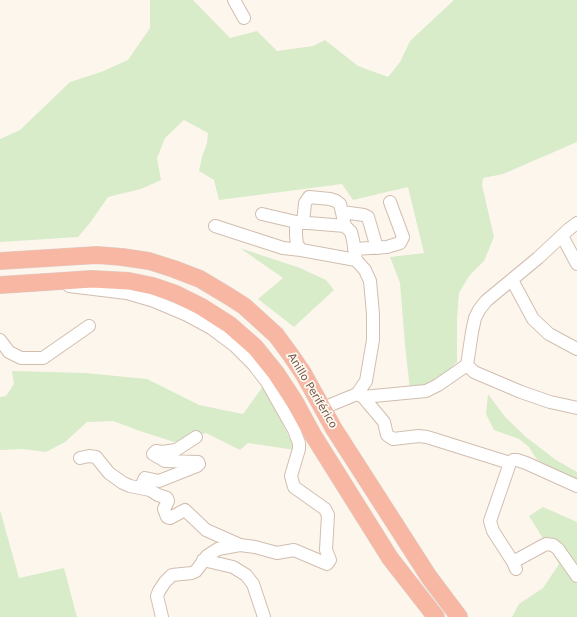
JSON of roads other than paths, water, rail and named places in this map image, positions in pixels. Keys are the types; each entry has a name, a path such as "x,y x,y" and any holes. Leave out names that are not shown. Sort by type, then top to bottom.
{"highway":[{"name":"Anillo Periférico","path":"0,261 97,255 122,257 162,265 200,279 244,306 276,335 303,373 334,429 429,577 459,617"},
{"name":"Anillo Periférico","path":"0,285 92,279 129,281 153,286 176,294 202,307 230,325 255,347 276,373 390,558 436,617"}],"street":[{"path":"234,0 244,18"},
{"path":"301,250 297,244 296,236 305,203 309,197 330,199 340,204 345,226 351,232 354,240 355,255 370,281 373,340 366,381 360,396"},
{"path":"215,226 283,248 355,255 400,243 403,237 390,202"},
{"path":"364,205 377,248"},
{"path":"342,212 364,215 368,217"},
{"path":"262,214 300,222 345,226"},
{"path":"323,408 360,396 426,391 438,385 467,365 474,318 479,310 486,301 577,223"},
{"path":"562,236 577,264"},
{"path":"512,280 533,319 549,334 577,349"},
{"path":"60,281 66,286 127,293 154,301 187,314 211,328 235,346 253,364 267,382 294,430 299,443 299,449 292,471 292,483 299,491 325,509 328,515 326,550 330,560 327,564 294,550 277,553 255,547 240,545 206,530 185,510 170,518 167,517 164,509 168,501 167,498 150,490 143,482 145,478 159,481 199,464 198,462 165,461 153,454 154,452 169,452 176,450 196,437"},
{"path":"0,340 9,352 21,358 43,358 89,326"},
{"path":"467,365 474,372 521,392 550,402 577,408"},
{"path":"360,396 384,422 387,435 393,439 419,436 427,437 510,463"},
{"path":"80,458 89,456 96,457 109,473 123,483 150,490"},
{"path":"577,486 526,463 513,460 510,463 490,521 493,531 515,565 546,544 553,545 558,549 577,576"},
{"path":"162,617 157,596 165,582 172,575 192,573 202,565 203,560 218,549 240,545"},
{"path":"203,560 233,567 246,575 253,584 264,617"}]}
